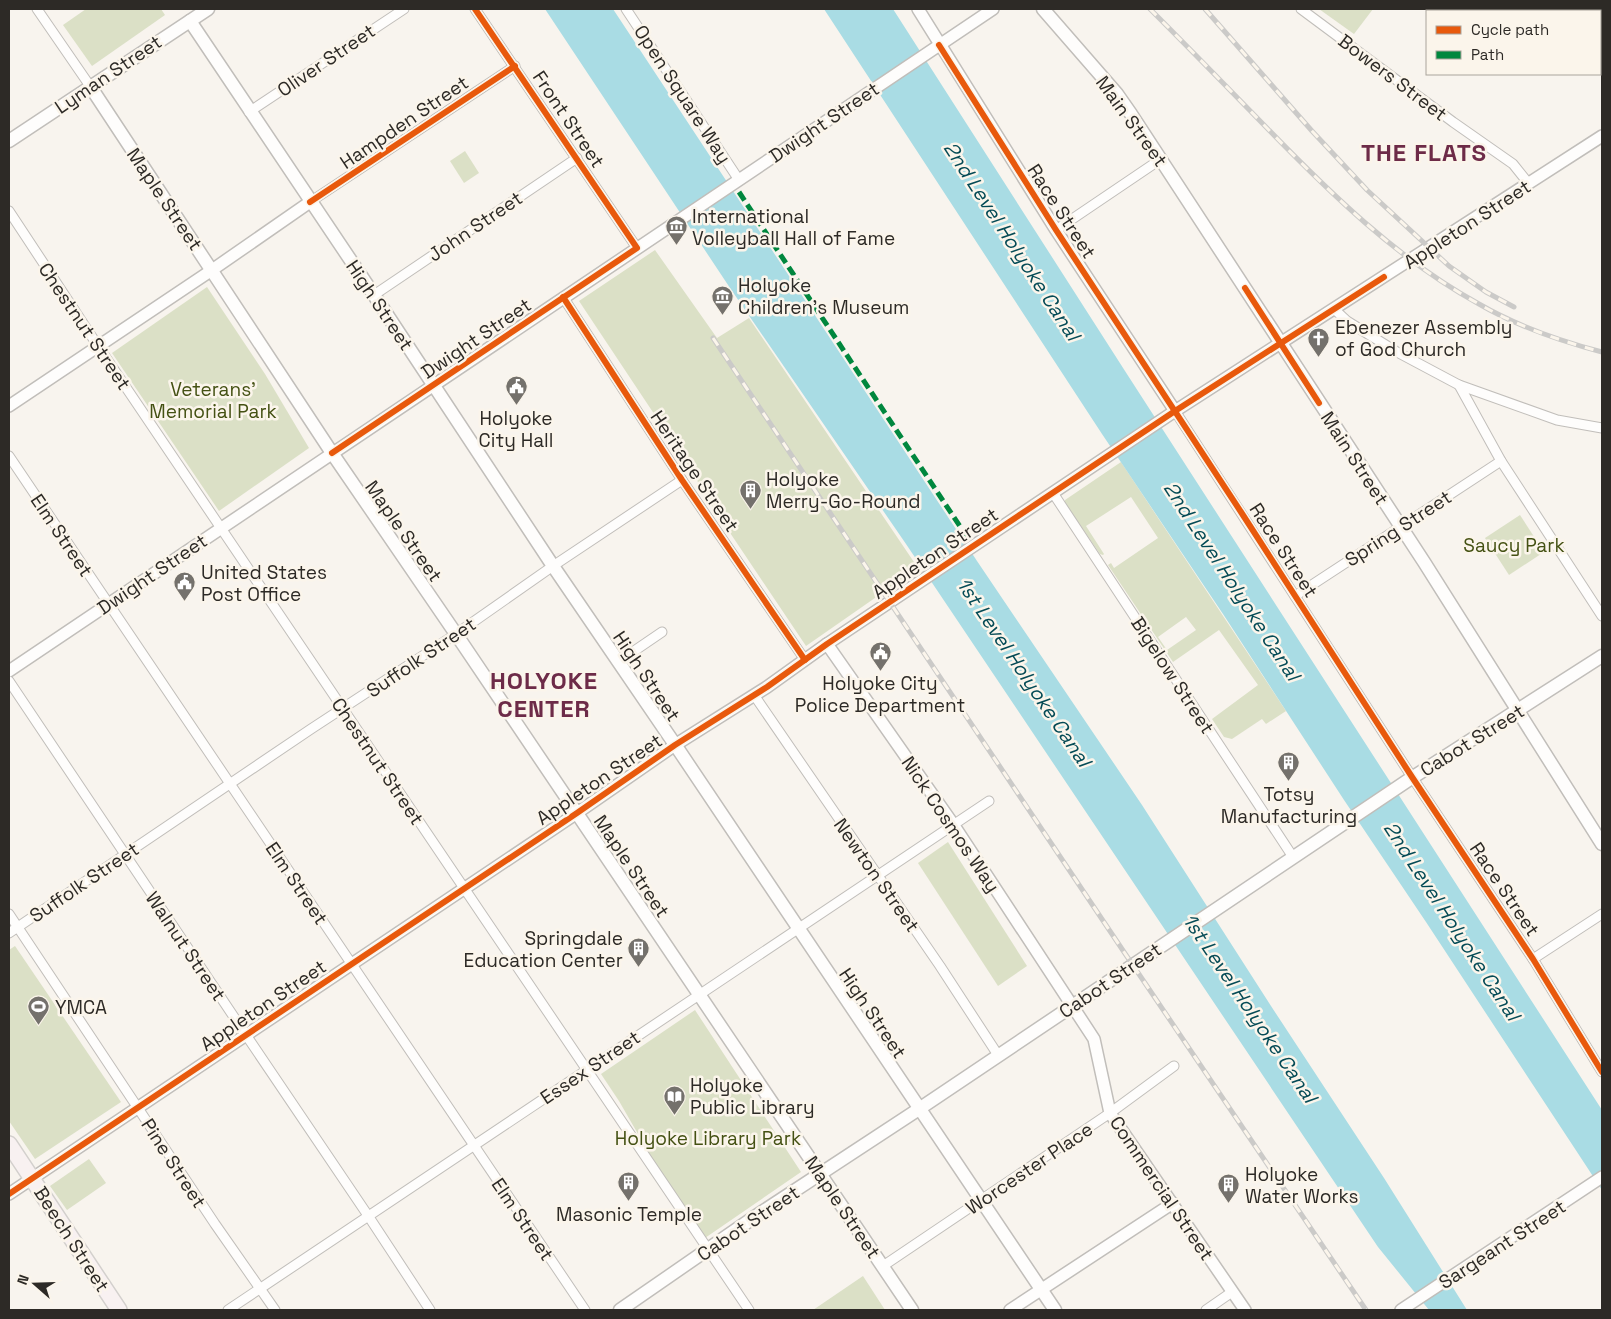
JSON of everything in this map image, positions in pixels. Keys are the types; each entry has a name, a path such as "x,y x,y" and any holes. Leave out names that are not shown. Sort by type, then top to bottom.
{"main road":[{"name":"Lyman Street","path":"9,141 208,9"},
{"name":"Main Street","path":"1043,9 1117,94 1161,159 1400,527 1602,844"},
{"name":"High Street","path":"190,21 553,566 1055,1310"},
{"name":"Maple Street","path":"90,86 332,453 912,1310"},
{"name":"Cabot Street","path":"620,1310 1409,779 1602,656"},
{"name":"Beech Street","path":"9,1144 120,1310"}],"street":[{"name":"Maple Street","path":"37,9 90,86"},
{"name":"Oliver Street","path":"249,112 404,9"},
{"name":"Front Street","path":"475,9 637,248"},
{"name":"Open Square Way","path":"626,9 736,181"},
{"name":"Race Street","path":"918,9 1056,230 1295,596 1409,779 1533,959 1602,1072"},
{"name":"Dwight Street","path":"9,671 993,9"},
{"name":"Bowers Street","path":"1301,9 1453,122 1513,164 1529,184"},
{"name":"Hampden Street","path":"9,406 515,66"},
{"name":"Appleton Street","path":"9,1194 577,813 675,745 754,695 1160,420 1602,136"},
{"name":"John Street","path":"374,295 577,158"},
{"path":"1056,230 1161,159"},
{"name":"Chestnut Street","path":"9,211 220,528 749,1310"},
{"name":"Heritage Street","path":"563,297 682,480 805,660"},
{"path":"1334,309 1347,321 1397,352 1459,385 1557,420 1602,428"},
{"path":"1459,385 1501,461 1602,616"},
{"name":"Elm Street","path":"9,456 585,1310"},
{"name":"Spring Street","path":"1295,596 1501,461"},
{"name":"Suffolk Street","path":"9,933 456,634 553,566 682,480"},
{"name":"Bigelow Street","path":"1053,493 1293,857"},
{"path":"618,662 662,632"},
{"name":"Nick Cosmos Way","path":"827,644 954,826 1072,1005"},
{"name":"Walnut Street","path":"9,680 246,1036 369,1216 430,1310"},
{"name":"Newton Street","path":"754,695 998,1055"},
{"name":"Essex Street","path":"228,1310 989,801"},
{"name":"Pine Street","path":"9,914 214,1224 275,1310"},
{"path":"1533,959 1602,914"},
{"name":"Commercial Street","path":"1072,1005 1094,1039 1110,1114 1244,1310"},
{"name":"Worcester Place","path":"883,1266 1110,1114 1174,1066"},
{"name":"Sargeant Street","path":"1401,1310 1598,1180"},
{"path":"1010,1310 1172,1203"},
{"path":"1206,1310 1232,1292"}],"green space":[{"path":"86,9 161,9 165,15 92,66 63,25"},
{"path":"1319,9 1373,9 1354,34"},
{"path":"465,151 479,173 464,183 450,161"},
{"path":"655,250 717,338 749,318 918,568 806,646 700,488 696,477 579,301"},
{"name":"Veterans' Memorial Park","path":"207,287 265,374 309,448 219,511 112,353"},
{"path":"1121,462 1286,711 1266,724 1262,719 1232,739 1224,737 1212,719 1258,685 1219,630 1173,662 1108,565 1111,563 1114,568 1158,538 1131,497 1086,526 1103,555 1100,554 1065,503 1065,500","holes":["1186,617 1196,630 1167,650 1158,637"]},
{"name":"Saucy Park","path":"1520,515 1544,552 1509,575 1485,538"},
{"path":"948,842 1027,966 998,986 918,863"},
{"name":"YMCA","path":"15,946 121,1102 35,1159 9,1121 9,950"},
{"name":"Holyoke Library Park","path":"695,1010 801,1172 705,1238 657,1167 601,1074"},
{"path":"89,1159 106,1183 67,1210 50,1186"},
{"path":"863,1276 885,1310 813,1310"}],"water":[{"name":"1st Level Holyoke Canal","path":"545,9 613,9 977,561 1142,805 1384,1178 1467,1310 1429,1310 1378,1247 906,544 730,288"},
{"name":"2nd Level Holyoke Canal","path":"824,9 893,9 1602,1110 1602,1190 1223,614 1102,434"}],"railway":[{"path":"1150,9 1339,199 1392,245 1449,286 1508,319 1555,338 1602,352"},
{"path":"1205,9 1312,131 1367,190 1449,266 1486,292 1514,307"},
{"path":"713,338 1366,1310"}],"marked path":[{"path":"739,192 967,537"}],"cycle path":[{"path":"332,453 637,248 475,9"},
{"path":"939,45 1056,230 1412,777 1533,959 1602,1072"},
{"path":"310,202 515,66"},
{"path":"9,1194 577,813 675,745 767,687 827,644 1175,411 1384,277"},
{"path":"1245,288 1319,403"},
{"path":"563,297 682,480 805,660"}],"place":[{"name":"International Volleyball Hall of Fame","path":"676,246"},
{"name":"Holyoke Children's Museum","path":"722,315"},
{"name":"Ebenezer Assembly of God Church","path":"1319,357"},
{"name":"Holyoke City Hall","path":"516,406"},
{"name":"Holyoke Merry-Go-Round","path":"750,509"},
{"name":"United States Post Office","path":"185,602"},
{"name":"Holyoke City Police Department","path":"880,671"},
{"name":"Totsy Manufacturing","path":"1289,782"},
{"name":"Springdale Education Center","path":"639,968"},
{"name":"YMCA","path":"39,1026"},
{"name":"Holyoke Public Library","path":"674,1115"},
{"name":"Masonic Temple","path":"629,1202"},
{"name":"Holyoke Water Works","path":"1229,1204"}],"district":[{"name":"THE FLATS","path":"1424,153"},
{"name":"HOLYOKE CENTER","path":"544,695"}]}
